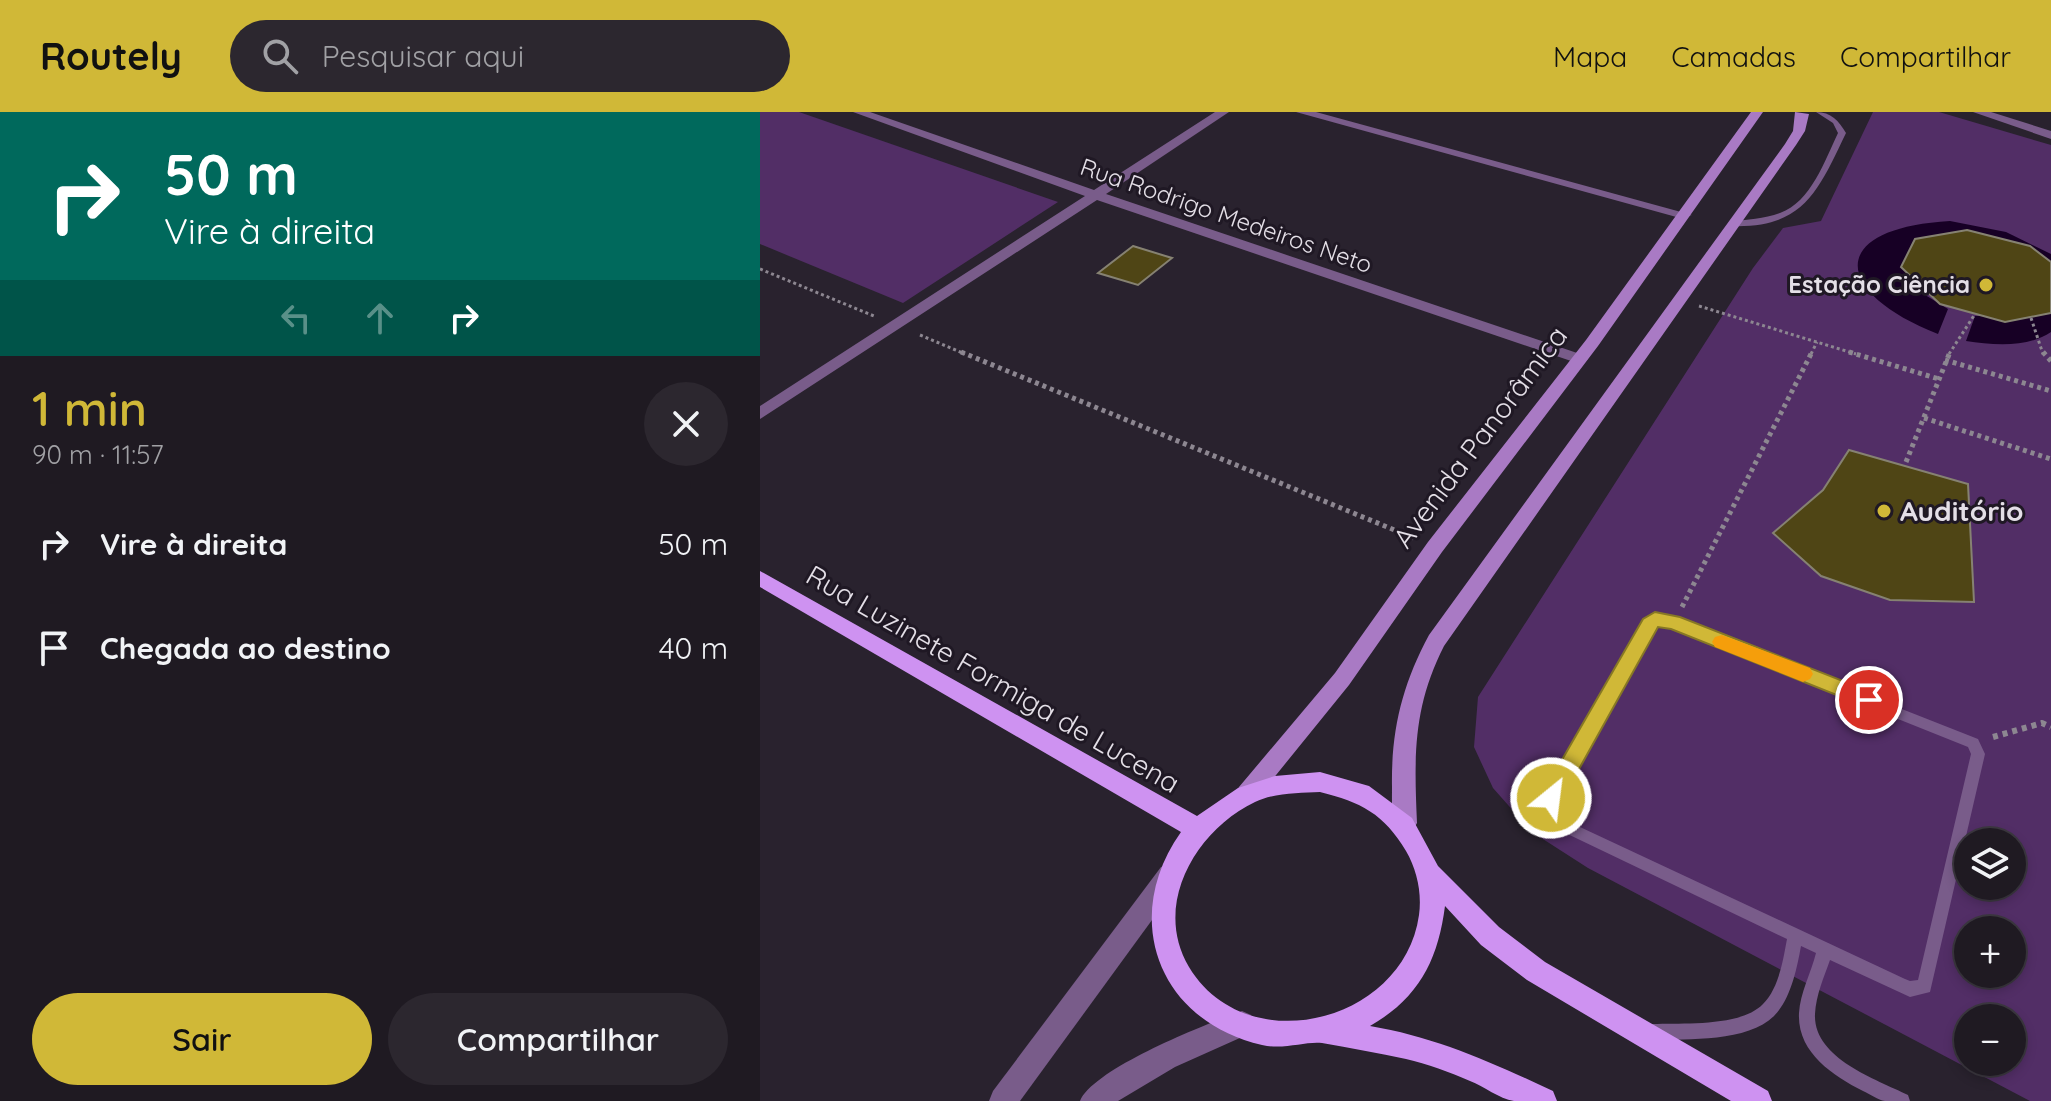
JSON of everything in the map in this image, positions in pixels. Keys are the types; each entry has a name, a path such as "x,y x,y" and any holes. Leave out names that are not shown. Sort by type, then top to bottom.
{"main road":[{"name":"Rua Luzinete Formiga de Lucena","path":"760,578 1198,829"},
{"path":"1327,1032 1370,1013 1399,990 1426,948 1435,915 1431,874 1422,848 1405,823 1364,794 1320,782 1286,783 1247,794 1198,829 1170,875 1163,925 1167,951 1182,982 1210,1011 1266,1034 1327,1032 1409,1046 1474,1068 1543,1101"},
{"path":"1431,874 1458,906 1536,971 1758,1101"}],"street":[{"name":"Rua Rodrigo Medeiros Neto","path":"859,112 1580,359"},
{"path":"760,414 1223,112"},
{"path":"1302,112 1685,215"},
{"name":"Avenida Panorâmica","path":"1247,794 1342,679 1435,547 1580,359 1757,112"},
{"path":"1979,112 2051,135"},
{"path":"1405,823 1404,718 1419,672 1436,641 1795,138 1807,113"},
{"path":"1003,1101 1170,875"},
{"path":"1094,1101 1126,1077 1188,1045 1242,1024"}],"lane":[{"path":"1733,224 1774,218 1795,209 1817,179 1842,133 1836,122 1807,113"},
{"path":"1661,619 1973,743 1978,754 1927,983 1920,988 1910,989 1560,824 1552,814 1550,805 1555,790 1649,624 1661,619"},
{"path":"1641,1033 1696,1031 1754,1020 1769,1010 1778,992 1791,959 1795,935"},
{"path":"1825,949 1807,1013 1813,1044 1829,1060 1902,1101"}],"path":[{"path":"760,269 1435,547"},
{"path":"1679,300 1939,379"},
{"path":"1906,462 1945,360 1975,314"},
{"path":"2051,361 2044,356 2031,318 2038,332 2044,346 2050,361 2051,361"},
{"path":"1673,622 1817,342"},
{"path":"1945,360 2051,391"},
{"path":"1924,418 2051,459"},
{"path":"1973,743 2042,723 2051,727"}],"shaded area":[{"path":"760,112 799,112 1058,202 903,303 760,244"},
{"path":"1873,112 1939,112 2051,145 2051,1101 2030,1101 1983,1076 2026,1076 2026,1004 1954,1004 1954,1061 1588,868 1532,832 1493,788 1474,747 1478,697 1753,268 1783,228 1821,221"},
{"path":"1950,221 2006,232 2051,254 2051,332 2021,343 1966,341 1975,316 1990,316 1913,276 1922,293 1948,309 1938,334 1877,300 1862,282 1858,264 1864,249 1881,236 1910,226"}],"building":[{"name":"Estação Ciência","path":"1967,230 2030,246 2051,262 2051,313 2005,322 1940,304 1901,267 1915,239"},
{"path":"1133,246 1172,258 1138,285 1098,273"},
{"name":"Auditório","path":"1849,450 1968,484 1974,602 1890,600 1821,576 1773,533 1823,490"}],"slow traffic":[{"path":"1722,642 1803,674"}],"place":[{"name":"Estação Ciência","path":"1986,285"},
{"name":"Auditório","path":"1884,511"}],"route":[{"path":"1551,798 1649,624 1655,619 1673,622 1869,700"}]}
